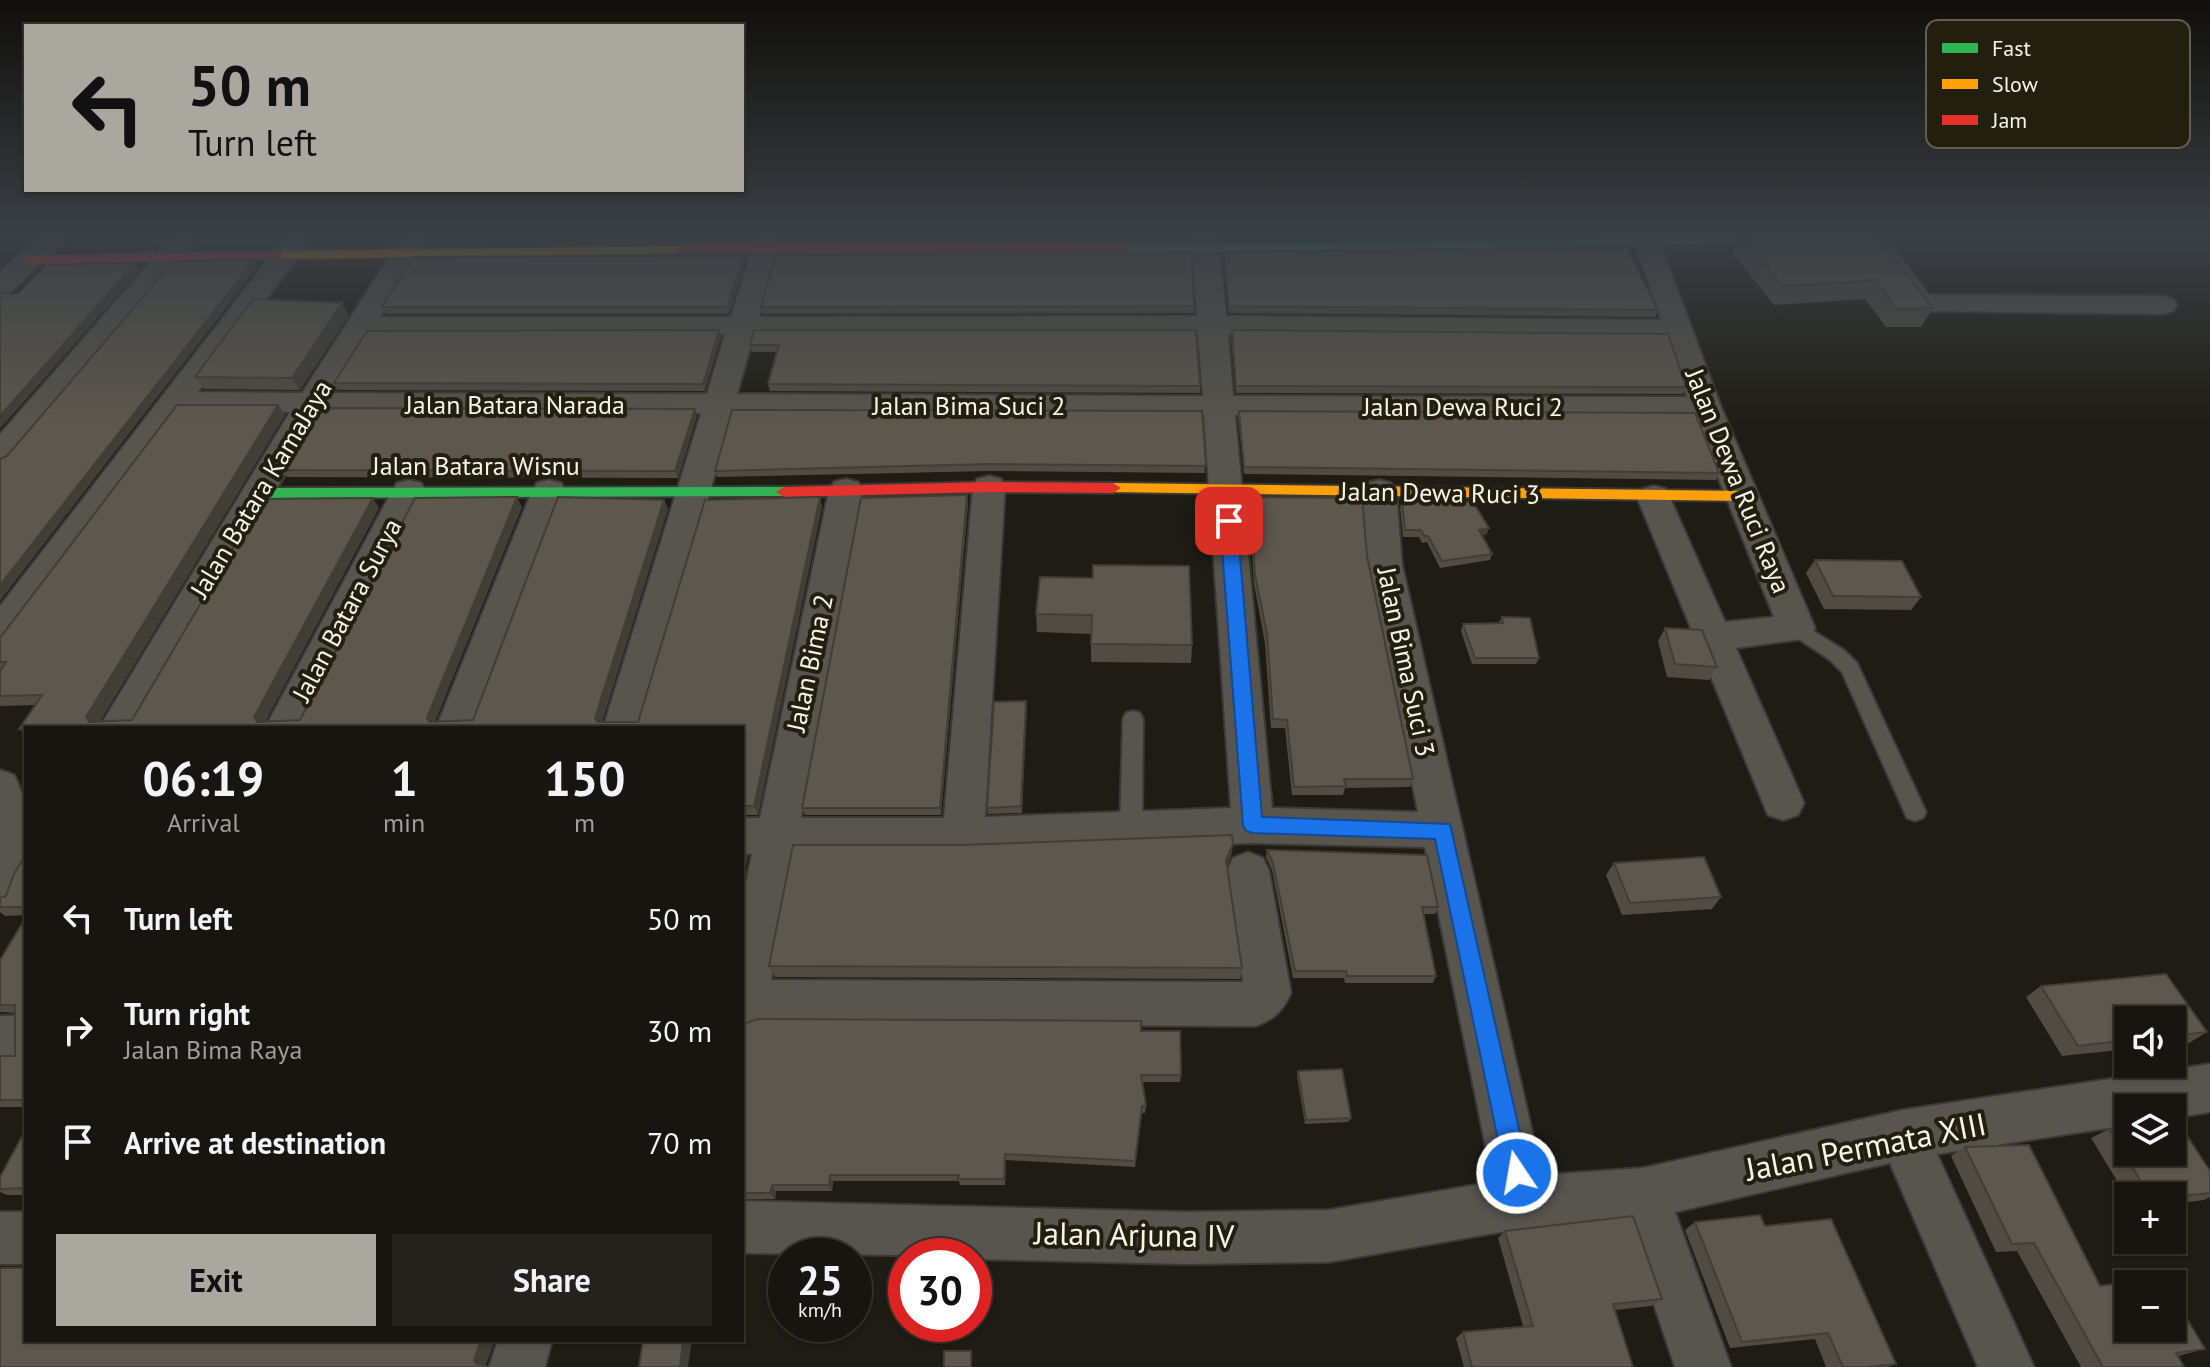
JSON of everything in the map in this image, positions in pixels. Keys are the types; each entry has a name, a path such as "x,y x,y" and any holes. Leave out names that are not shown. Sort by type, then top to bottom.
{"street":[{"path":"0,454 133,300"},
{"path":"0,632 251,300"},
{"name":"Jalan Batara KamaJaya","path":"120,726 310,405 377,300"},
{"path":"624,726 750,300"},
{"path":"1210,300 1253,825"},
{"name":"Jalan Dewa Ruci Raya","path":"1667,300 1706,407 1797,628"},
{"path":"1918,300 1925,303 2163,305"},
{"path":"360,326 1212,325 1676,329"},
{"name":"Jalan Batara Narada","path":"174,402 719,406"},
{"name":"Jalan Bima Suci 2","path":"719,406 1219,406"},
{"name":"Jalan Dewa Ruci 2","path":"1219,406 1706,407"},
{"path":"963,836 989,487"},
{"name":"Jalan Batara Wisnu","path":"259,493 549,491 693,494 989,487"},
{"name":"Jalan Dewa Ruci 3","path":"989,487 1744,496"},
{"name":"Jalan Bima 2","path":"744,994 758,836 846,490"},
{"name":"Jalan Batara Surya","path":"286,726 409,491"},
{"path":"457,726 549,491"},
{"name":"Jalan Bima Suci 3","path":"1379,491 1385,565 1523,1202"},
{"path":"1654,497 1783,803"},
{"path":"1714,637 1797,628"},
{"path":"0,787 23,834 0,889"},
{"path":"758,836 963,836 1253,825 1443,830"},
{"path":"744,1005 1256,1004 1268,993 1248,871"},
{"path":"0,1039 24,1038"},
{"name":"Jalan Permata XIII","path":"1523,1202 1643,1194 1903,1135 2210,1088"},
{"path":"1903,1135 2006,1367"},
{"path":"1643,1194 1703,1367"},
{"name":"Jalan Arjuna IV","path":"744,1227 1186,1238 1329,1236 1523,1202"},
{"path":"0,1238 24,1238"},
{"path":"517,1367 524,1342"}],"lane":[{"path":"1797,628 1837,655 1850,668 1915,812"},
{"path":"1131,830 1133,719"}],"building":[{"path":"0,300 103,300 0,416"},
{"path":"141,300 223,300 0,585 0,459 7,456"},
{"path":"252,300 342,303 292,378 195,377"},
{"path":"386,300 729,300 727,307 382,307"},
{"path":"763,300 1194,300 1194,306 761,307"},
{"path":"1228,300 1653,300 1658,310 1229,306"},
{"path":"1890,300 1927,300 1933,308 1896,309"},
{"path":"719,330 703,384 334,383 367,331"},
{"path":"754,330 1196,330 1200,386 768,384 779,345 750,345"},
{"path":"1232,330 1668,334 1686,387 1236,386"},
{"path":"177,405 278,405 86,717 89,722 132,720 262,499 373,498 254,717 257,722 300,720 415,498 517,497 427,718 429,722 473,720 558,497 664,500 595,718 598,722 638,722 705,500 820,497 754,806 744,806 744,726 24,726 24,729 19,729 42,695 0,696 0,671 6,662 0,662 0,638"},
{"path":"318,408 695,409 675,471 282,470"},
{"path":"732,410 1202,411 1206,466 988,464 715,471"},
{"path":"1239,411 1695,413 1719,473 1244,467"},
{"path":"967,495 940,808 802,808 861,498"},
{"path":"1249,497 1362,498 1367,556 1413,779 1344,779 1346,786 1294,787 1287,720 1273,719 1267,634 1255,575"},
{"path":"1402,501 1473,502 1489,528 1479,530 1492,554 1442,561 1428,536 1424,536 1421,530 1405,530"},
{"path":"1815,560 1902,561 1921,597 1833,596"},
{"path":"1093,565 1189,566 1192,645 1091,644 1092,615 1036,614 1040,577 1093,578"},
{"path":"1502,617 1530,618 1539,658 1475,658 1463,624 1503,623"},
{"path":"1665,628 1702,630 1717,667 1675,664"},
{"path":"1026,701 1021,806 987,808 994,702"},
{"path":"1232,835 1233,844 1226,860 1242,968 769,966 793,845 961,845"},
{"path":"1267,850 1427,855 1438,907 1422,907 1436,976 1347,976 1346,971 1295,971 1273,863"},
{"path":"24,857 24,907 0,907 0,898 6,896"},
{"path":"1704,857 1721,897 1630,903 1614,863"},
{"path":"24,920 24,1100 0,1100 0,1056 15,1056 15,1005 0,1005 0,960"},
{"path":"2166,974 2207,1032 2186,1034 2186,1006 2114,1006 2114,1042 2078,1046 2041,986"},
{"path":"757,1019 1141,1021 1141,1031 1180,1031 1181,1075 1141,1075 1146,1106 1142,1106 1135,1161 1005,1154 1004,1179 958,1179 959,1175 830,1175 829,1185 772,1185 770,1193 744,1193 744,1024"},
{"path":"1342,1069 1351,1118 1306,1120 1298,1071"},
{"path":"24,1133 24,1188 0,1189 0,1177"},
{"path":"2186,1134 2210,1171 2210,1193 2186,1196 2186,1182 2141,1182 2132,1166 2186,1166"},
{"path":"2029,1145 2100,1286 2114,1284 2114,1342 2186,1342 2186,1317 2205,1349 2176,1353 2184,1367 2103,1367 2034,1243 2012,1244 1965,1147"},
{"path":"1760,1215 1765,1226 1831,1219 1896,1364 1843,1367 1828,1333 1742,1342 1695,1222"},
{"path":"1633,1216 1662,1299 1613,1304 1633,1367 1472,1367 1463,1332 1533,1326 1505,1231"},
{"path":"0,1268 24,1268 24,1342 480,1342 474,1360 477,1364 484,1364 483,1367 0,1367"},
{"path":"643,1342 683,1342 680,1367 639,1367"},
{"path":"944,1351 971,1351 971,1367 944,1367"}],"traffic: fast":[{"path":"259,493 784,492"}],"traffic: slow":[{"path":"1113,488 1744,496"}],"traffic: jam":[{"path":"784,492 989,487 1113,488"}],"route":[{"path":"1229,521 1253,825 1443,830 1517,1173"}]}
